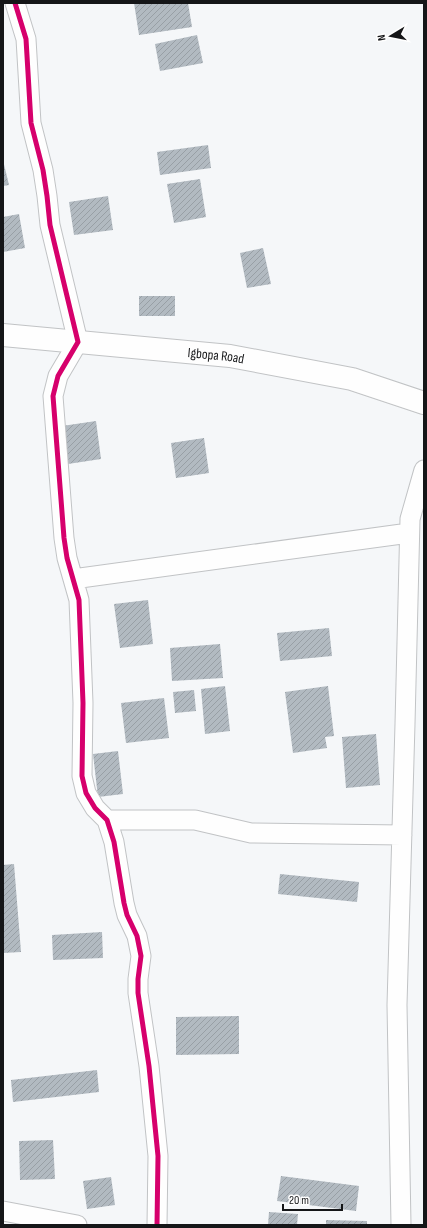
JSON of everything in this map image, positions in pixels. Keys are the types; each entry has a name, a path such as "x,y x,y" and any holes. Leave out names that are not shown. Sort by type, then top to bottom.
{"street":[{"path":"15,3 26,39 31,123 48,196 50,225 78,342 58,376 53,396 64,538 67,558 79,600 83,703 82,776 86,793 95,808 107,820 114,842 127,915 137,936 141,956 138,993 149,1066 158,1156 157,1225"},
{"name":"Igbopa Road","path":"3,335 230,356 352,379 424,403"},
{"path":"402,1225 397,1005 409,533 410,519 424,470"},
{"path":"74,579 409,533"},
{"path":"107,820 194,820 251,833 402,834"},
{"path":"3,1211 36,1221 77,1225"}],"building":[{"path":"134,3 188,3 192,27 139,35"},
{"path":"197,35 203,63 160,71 155,44"},
{"path":"208,145 211,168 160,175 157,152"},
{"path":"3,160 9,185 3,186"},
{"path":"200,179 206,217 174,223 167,184"},
{"path":"108,196 113,230 74,235 69,202"},
{"path":"19,214 25,248 3,252 3,217"},
{"path":"263,248 271,284 247,288 240,253"},
{"path":"139,296 175,296 175,316 139,316"},
{"path":"96,421 101,459 68,464 62,426"},
{"path":"204,438 209,473 176,478 171,443"},
{"path":"148,600 153,644 120,648 114,604"},
{"path":"329,628 332,656 280,661 277,633"},
{"path":"220,644 223,678 172,681 170,648"},
{"path":"225,686 230,731 205,734 201,689"},
{"path":"328,686 334,736 325,737 327,748 293,753 285,692"},
{"path":"194,690 196,711 175,713 173,692"},
{"path":"164,698 169,738 126,743 121,703"},
{"path":"376,734 380,785 346,788 342,737"},
{"path":"118,751 123,794 98,797 93,754"},
{"path":"14,864 21,952 3,953 3,865"},
{"path":"280,874 359,882 357,902 278,894"},
{"path":"102,932 103,958 53,960 52,935"},
{"path":"239,1016 239,1054 176,1055 176,1017"},
{"path":"97,1070 99,1092 13,1102 11,1080"},
{"path":"53,1140 55,1179 20,1180 19,1141"},
{"path":"281,1176 359,1186 356,1211 277,1201"},
{"path":"111,1177 115,1205 87,1209 83,1181"},
{"path":"269,1212 298,1214 297,1225 268,1225"},
{"path":"326,1220 367,1221 367,1225 326,1225"}],"cycle path":[{"path":"15,3 26,39 31,123 43,170 50,225 78,342 58,376 53,396 64,538 67,558 79,600 83,703 82,776 86,793 95,808 107,820 114,842 124,903 127,915 137,936 141,956 138,993 149,1066 158,1156 157,1225"}]}
